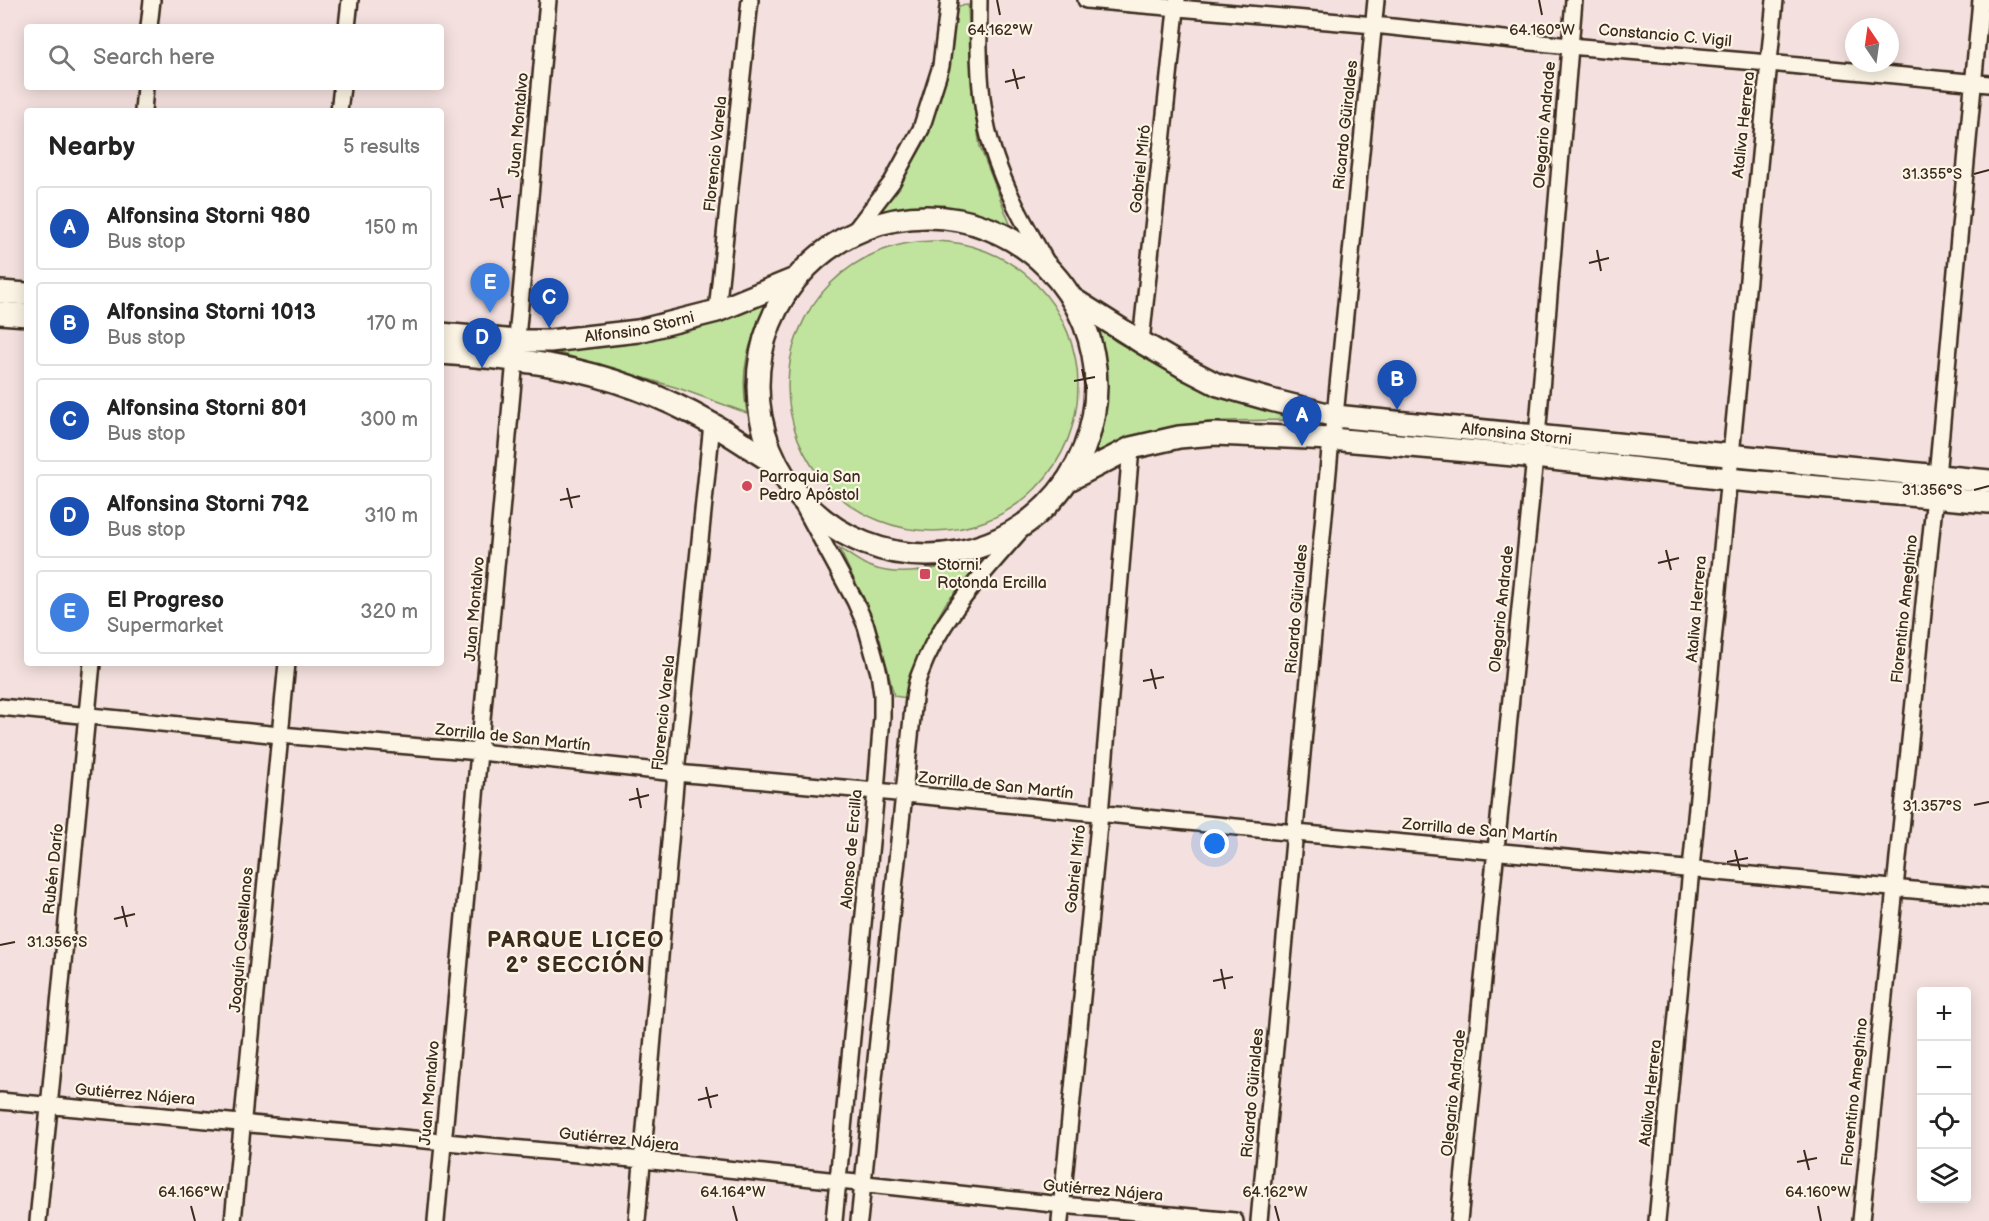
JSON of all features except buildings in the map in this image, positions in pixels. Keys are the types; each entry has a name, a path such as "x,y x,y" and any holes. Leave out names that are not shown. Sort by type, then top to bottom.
{"street":[{"path":"149,24 152,0"},
{"path":"347,24 350,0"},
{"name":"Juan Montalvo","path":"436,1221 548,0"},
{"name":"Florencio Varela","path":"717,311 750,0"},
{"path":"853,233 892,183 921,129 941,66 949,0"},
{"path":"859,1221 918,678 931,646 948,617 1028,522 1067,482 1085,447 1095,410 1096,371 1089,333 1072,298 1049,267 1010,194 990,140 982,103 978,51 979,0"},
{"name":"Constancio C. Vigil","path":"1086,0 1177,4 1569,46 1981,84"},
{"name":"Ricardo Güiraldes","path":"1259,1221 1330,439 1335,416 1376,0"},
{"name":"Olegario Andrade","path":"1459,1221 1536,447 1574,0"},
{"name":"Ataliva Herrera","path":"1657,1221 1775,0"},
{"name":"Florentino Ameghino","path":"1861,1221 1893,888 1981,84 1982,0"},
{"name":"Gabriel Miró","path":"1141,342 1177,4"},
{"path":"143,108 145,90"},
{"path":"339,108 342,90"},
{"path":"1028,522 991,543 950,554 908,554 868,545 830,525 799,498 774,463 758,404 759,359 771,316 795,279 822,252 853,233 904,218 957,219 1007,236 1049,267"},
{"name":"Alfonsina Storni","path":"444,353 516,350 550,341 638,331 717,311 795,279"},
{"path":"0,291 24,294"},
{"name":"Alfonsina Storni","path":"1072,298 1141,342 1218,384 1335,416 1727,479 1936,487 1989,481"},
{"path":"0,313 24,315"},
{"name":"Alfonsina Storni","path":"444,335 516,350 555,366 591,374 635,388 712,424 774,463"},
{"name":"Florencio Varela","path":"638,1221 676,773 712,424"},
{"name":"Alfonsina Storni","path":"1067,482 1131,448 1179,437 1215,434 1730,456 1936,487 1989,502"},
{"name":"Gabriel Miró","path":"1060,1221 1100,814 1131,448"},
{"name":"Alonso de Ercilla","path":"799,498 855,601 866,626 879,673 882,705 876,791 834,1221"},
{"name":"Rubén Darío","path":"38,1221 92,666"},
{"name":"Joaquín Castellanos","path":"233,1221 287,666"},
{"name":"Zorrilla de San Martín","path":"0,707 1296,833 1989,897"},
{"name":"Gutiérrez Nájera","path":"0,1101 643,1160 1234,1221"}],"green space":[{"path":"968,5 972,94 980,147 1012,229 975,213 925,209 874,215 900,184 926,140 941,92 958,6"},
{"path":"919,241 947,241 989,252 1014,265 1036,283 1054,305 1067,330 1078,372 1078,400 1067,442 1054,467 1036,489 1014,507 989,520 947,531 919,531 877,520 852,507 830,489 812,467 799,442 788,400 788,372 799,330 812,305 830,283 852,265 877,252"},
{"path":"768,304 755,331 747,357 744,383 747,413 678,388 542,348 668,334"},
{"path":"1091,320 1115,341 1193,385 1297,420 1213,422 1164,428 1131,439 1080,465 1098,428 1104,394 1101,359"},
{"path":"839,548 871,567 900,572 930,570 989,554 946,603 924,642 907,698 894,696 880,639"}],"place":[{"name":"El Progreso","path":"490,313"},
{"name":"Alfonsina Storni 801","path":"549,328"},
{"name":"Alfonsina Storni 792","path":"482,368"},
{"name":"Alfonsina Storni 1013","path":"1397,410"},
{"name":"Alfonsina Storni 980","path":"1302,446"},
{"name":"Parroquia San Pedro Apóstol","path":"747,486"},
{"name":"Storni. Rotonda Ercilla","path":"925,574"}],"district":[{"name":"PARQUE LICEO 2° SECCIÓN","path":"576,952"}]}
